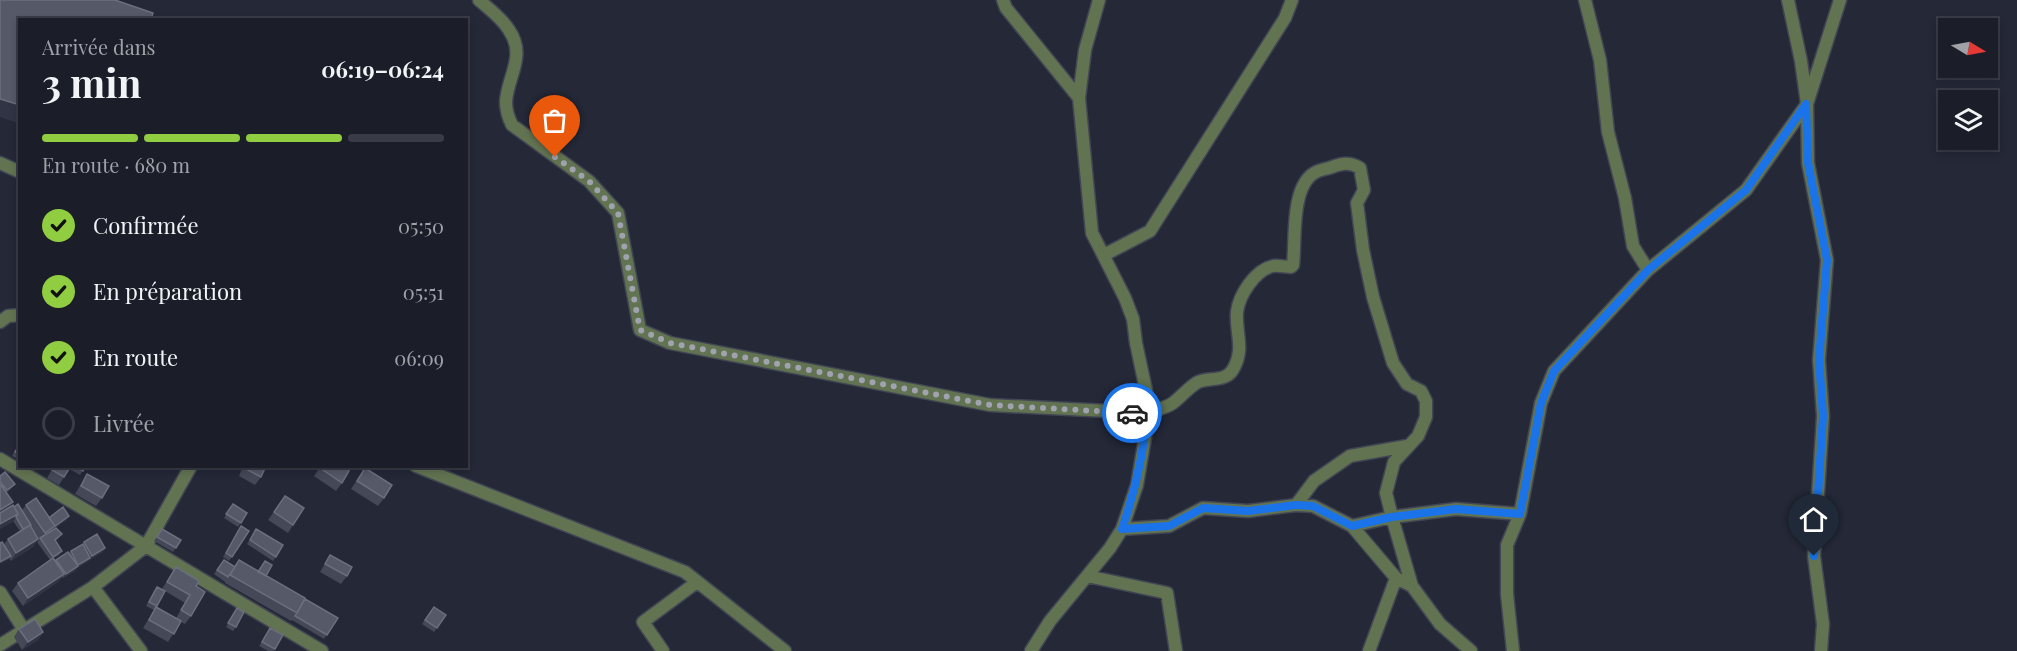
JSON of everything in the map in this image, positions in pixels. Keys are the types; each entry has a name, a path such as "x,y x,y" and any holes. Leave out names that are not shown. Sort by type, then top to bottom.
{"street":[{"path":"479,0 509,30 514,40 516,65 506,100 507,113 512,125 589,181 618,213 640,330 670,343 990,405 1147,413 1171,405 1197,382 1226,378 1238,358 1240,336 1237,312 1242,297 1251,282 1263,271 1272,266 1291,267 1293,265 1296,213 1305,185 1313,173 1345,162 1360,168 1364,190 1357,202 1363,250 1373,297 1393,363 1407,384 1421,391 1426,401 1426,417 1418,436 1394,462 1386,493 1413,586 1440,624 1471,651"},
{"path":"1003,0 1006,8 1079,98"},
{"path":"1031,651 1050,621 1122,529 1137,485 1145,438 1146,390 1133,319 1092,232 1079,98 1085,50 1099,0"},
{"path":"1104,255 1150,231 1279,27 1292,0"},
{"path":"1585,0 1600,60 1608,132 1625,198 1633,246 1648,270"},
{"path":"1788,0 1801,61 1806,104 1808,163 1827,260 1819,360 1823,416 1814,556 1823,624 1821,651"},
{"path":"1513,651 1507,594 1506,544 1520,514 1541,403 1554,371 1648,270 1746,190 1806,104 1840,0"},
{"path":"0,163 18,171"},
{"path":"0,321 8,316 18,315"},
{"path":"1296,505 1314,481 1350,456 1407,446"},
{"path":"0,459 322,651"},
{"path":"0,645 93,587 146,546 190,468"},
{"path":"421,468 685,572 785,651"},
{"path":"1122,529 1169,526 1203,508 1248,511 1296,505 1313,506 1352,526 1396,578 1413,586"},
{"path":"1352,526 1392,517 1456,509 1520,514"},
{"path":"1087,576 1167,593 1176,651"},
{"path":"1369,651 1396,578"},
{"path":"663,651 643,622 697,582"},
{"path":"93,587 142,650"},
{"path":"0,592 24,630"}],"building":[{"path":"0,0 115,0 153,13 152,18 18,18 18,104 0,99"},
{"path":"53,468 70,468 64,477 52,470"},
{"path":"244,468 265,468 261,477"},
{"path":"320,468 345,468 349,471 342,483"},
{"path":"365,468 392,485 384,498 357,481"},
{"path":"5,472 15,484 7,490 0,482 0,476"},
{"path":"87,474 109,486 102,498 81,486"},
{"path":"0,486 13,502 0,510"},
{"path":"285,496 304,508 293,525 274,512"},
{"path":"36,498 55,526 45,533 26,505"},
{"path":"18,504 31,525 23,529 16,517 18,514 14,507"},
{"path":"233,504 247,513 241,523 226,514"},
{"path":"13,505 18,514 0,524 0,513"},
{"path":"63,507 69,516 54,527 49,518"},
{"path":"30,525 38,539 16,553 8,539"},
{"path":"241,526 249,531 232,557 226,553"},
{"path":"56,528 62,534 55,540 62,551 53,557 40,538"},
{"path":"162,529 181,540 176,548 157,537"},
{"path":"256,529 283,545 276,557 250,540"},
{"path":"97,534 105,548 92,556 84,542"},
{"path":"2,542 11,556 0,562 0,543"},
{"path":"83,544 90,558 78,565 71,551"},
{"path":"68,552 78,566 66,574 56,560"},
{"path":"330,555 352,567 347,576 325,564"},
{"path":"53,558 64,574 28,598 18,583"},
{"path":"224,560 235,567 228,577 217,570"},
{"path":"239,560 305,598 297,613 230,575"},
{"path":"265,561 272,565 266,576 258,572"},
{"path":"176,567 199,581 196,586 205,592 191,616 181,610 190,595 167,582"},
{"path":"157,587 165,591 157,606 149,602"},
{"path":"305,599 338,618 327,635 295,616"},
{"path":"156,607 181,621 174,634 149,620"},
{"path":"434,607 446,615 437,628 425,620"},
{"path":"237,608 244,612 236,627 228,623"},
{"path":"35,619 43,632 28,642 19,629"},
{"path":"270,628 283,635 275,649 262,642"}],"way so far":[{"path":"555,157 589,181 618,213 640,330 670,343 990,405 1132,413"}],"route":[{"path":"1132,413 1147,413 1145,438 1137,485 1122,529 1169,526 1203,508 1248,511 1296,505 1313,506 1352,526 1392,517 1456,509 1520,514 1541,403 1554,371 1648,270 1746,190 1806,104 1808,163 1827,260 1819,360 1823,416 1814,556"}]}
